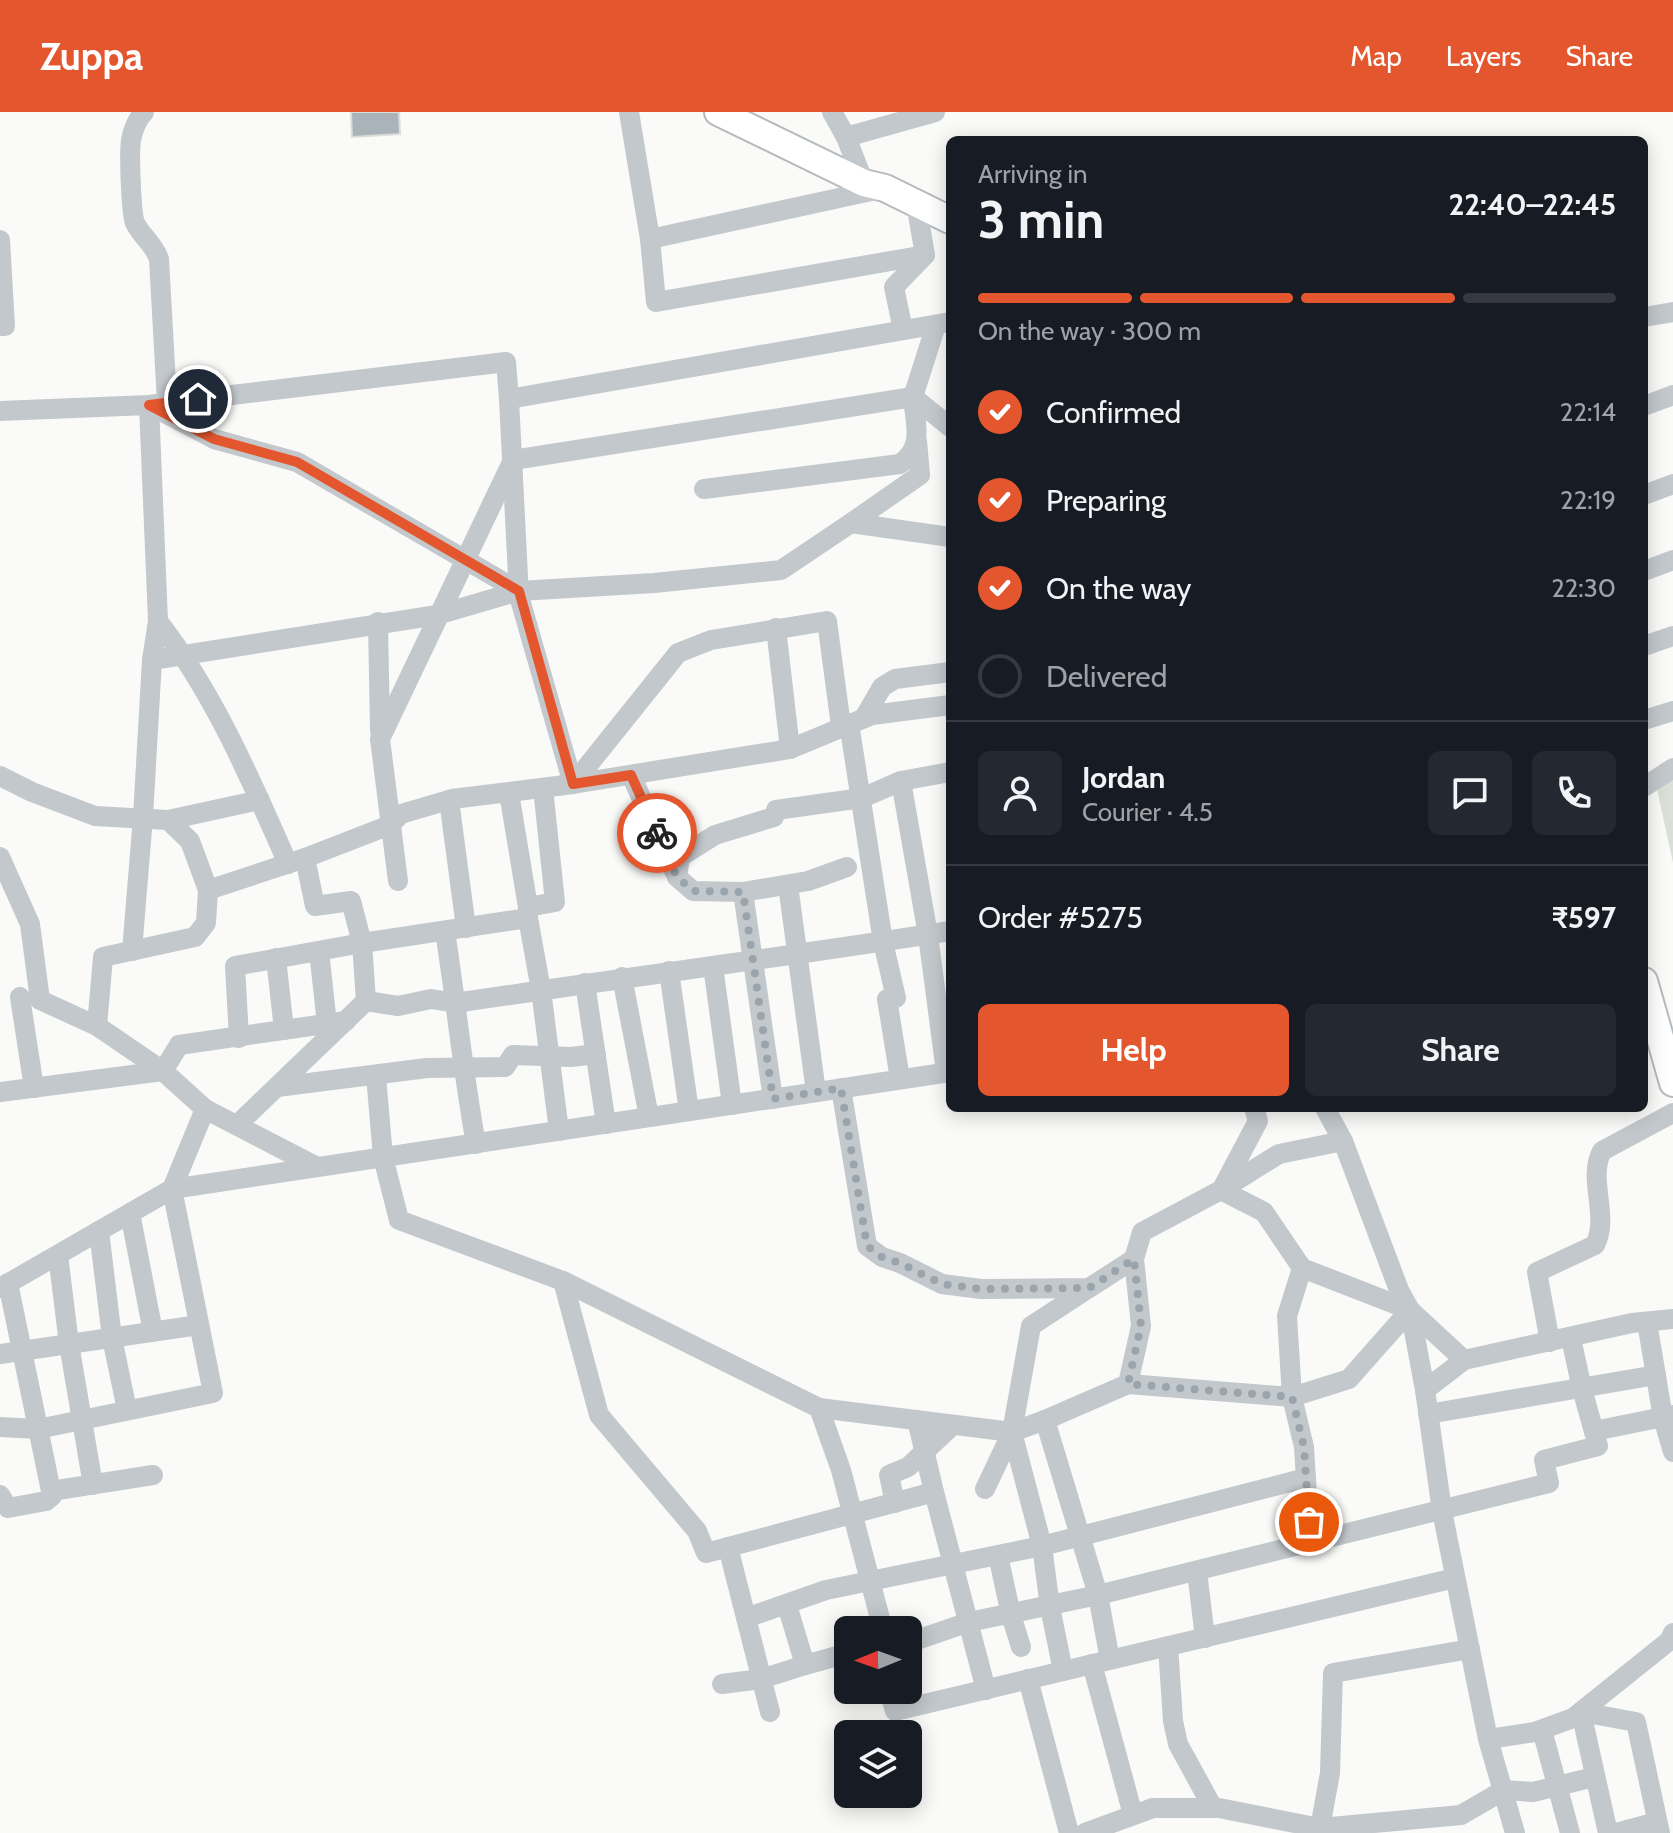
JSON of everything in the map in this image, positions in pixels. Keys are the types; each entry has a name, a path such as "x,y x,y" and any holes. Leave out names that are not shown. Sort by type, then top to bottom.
{"main road":[{"path":"718,112 946,218"},
{"path":"1648,995 1673,1083"}],"street":[{"path":"132,951 152,660 158,621 159,259 154,245 134,221 130,143 135,123 144,112"},
{"path":"629,112 650,239 656,302 925,255"},
{"path":"650,239 874,186 832,112"},
{"path":"846,137 935,112"},
{"path":"916,203 925,255"},
{"path":"0,240 5,326 0,326"},
{"path":"903,330 894,287 925,255"},
{"path":"1648,316 1673,312"},
{"path":"509,399 943,324"},
{"path":"704,489 900,464 914,454 917,444 913,397 943,324"},
{"path":"0,411 158,404 506,362 519,591 573,784"},
{"path":"1648,404 1673,395"},
{"path":"152,660 437,615 519,591 654,583 781,570 920,475 913,397"},
{"path":"513,460 913,397 946,424"},
{"path":"158,404 214,439 297,462 519,591"},
{"path":"380,739 463,559 513,460"},
{"path":"1648,493 1673,484"},
{"path":"851,523 946,536"},
{"path":"1648,569 1673,560"},
{"path":"158,621 184,654 234,743 260,800 297,861 315,906 351,901 362,943 366,1001"},
{"path":"573,784 678,653 711,640 827,621 851,722 883,942 896,998 887,999 900,1079"},
{"path":"378,622 380,739 398,881"},
{"path":"776,628 790,749"},
{"path":"1648,645 1673,636"},
{"path":"851,722 888,682 946,673"},
{"path":"208,890 297,861 390,825 401,814 449,800 573,784 790,749 851,722 946,706"},
{"path":"1648,719 1673,711"},
{"path":"1648,784 1673,768"},
{"path":"677,877 680,857 715,835 774,817 776,810 862,798 901,781 946,773"},
{"path":"631,775 677,877 693,891 743,892 788,885 847,867"},
{"path":"0,776 95,816 168,820 260,800"},
{"path":"901,781 946,1058"},
{"path":"239,1038 235,966 466,928 528,913 555,902 543,788"},
{"path":"509,793 541,990 559,1131"},
{"path":"449,800 466,928"},
{"path":"97,1026 103,957 195,937 206,923 208,890 190,841 168,820"},
{"path":"0,857 30,924 20,995 34,1088"},
{"path":"788,885 816,1092"},
{"path":"743,892 773,1099"},
{"path":"445,931 462,1066 476,1144"},
{"path":"237,1125 337,1022 366,1001 398,1006 431,999 456,1003 622,977 798,956 946,932"},
{"path":"319,951 337,1022"},
{"path":"276,958 284,1030"},
{"path":"713,966 732,1105"},
{"path":"669,971 689,1111"},
{"path":"622,977 649,1117"},
{"path":"585,983 606,1124"},
{"path":"20,995 40,1000 97,1026 163,1071 205,1109 317,1167"},
{"path":"163,1071 179,1045 337,1022"},
{"path":"277,1087 462,1066 505,1067 513,1055 596,1054"},
{"path":"0,1092 163,1071"},
{"path":"0,1495 8,1508 46,1501 52,1496 4,1286 172,1189 946,1072"},
{"path":"376,1076 383,1157 399,1220 563,1281 819,1408 1012,1432 1128,1384 1292,1397 1349,1379 1410,1310"},
{"path":"841,1088 867,1246 882,1257 942,1284 981,1289 1089,1288"},
{"path":"0,1427 38,1429 213,1393 172,1189 205,1109"},
{"path":"1221,1190 1258,1121 1255,1112"},
{"path":"1327,1112 1343,1141 1399,1290 1410,1310 1455,1578 1488,1739 1515,1833"},
{"path":"1550,1342 1537,1272 1595,1245 1601,1228 1598,1164 1602,1151 1673,1113"},
{"path":"1128,1384 1141,1326 1134,1259 1142,1232 1221,1190 1279,1154 1343,1141"},
{"path":"1221,1190 1264,1212 1302,1268 1410,1310 1464,1360"},
{"path":"130,1213 153,1332"},
{"path":"99,1231 112,1338 127,1410"},
{"path":"58,1255 80,1419 93,1485"},
{"path":"985,1489 1012,1432 1031,1326 1134,1259"},
{"path":"1302,1268 1287,1316 1292,1397 1304,1447 1310,1543"},
{"path":"563,1281 599,1415 697,1531 706,1553 934,1492"},
{"path":"1425,1390 1464,1360 1632,1323 1673,1319"},
{"path":"1647,1322 1673,1452"},
{"path":"0,1354 199,1325"},
{"path":"922,1638 969,1622 1050,1607 1549,1483 1544,1460 1598,1446 1571,1338"},
{"path":"1428,1414 1656,1375"},
{"path":"819,1408 841,1470 879,1616"},
{"path":"1594,1431 1668,1416"},
{"path":"917,1420 986,1690"},
{"path":"1045,1420 1098,1595 1101,1662 1122,1823"},
{"path":"895,1503 889,1475 908,1467 953,1425"},
{"path":"1012,1432 1042,1546 1063,1671"},
{"path":"51,1491 153,1475"},
{"path":"746,1618 826,1590 1042,1546 1306,1478"},
{"path":"728,1547 770,1712"},
{"path":"998,1555 1021,1647"},
{"path":"1197,1571 1205,1638"},
{"path":"893,1704 895,1711 1455,1578"},
{"path":"787,1605 805,1665"},
{"path":"1488,1739 1542,1730 1573,1718 1669,1641 1673,1633"},
{"path":"1168,1646 1173,1721 1178,1744 1213,1808"},
{"path":"1318,1831 1330,1773 1333,1673 1470,1649"},
{"path":"722,1684 761,1679 834,1657"},
{"path":"1028,1679 1069,1833"},
{"path":"1581,1712 1608,1833"},
{"path":"1581,1712 1636,1722 1658,1828 1616,1833"},
{"path":"1542,1730 1570,1833"},
{"path":"1085,1833 1122,1823 1153,1808 1213,1808 1318,1831 1378,1828 1461,1815 1504,1790 1533,1792 1594,1777"}],"shaded area":[{"path":"1673,780 1673,863 1656,784"}],"building":[{"path":"351,112 399,112 400,134 352,137"}],"way so far":[{"path":"657,833 677,877 693,891 743,892 773,1099 841,1088 867,1246 882,1257 942,1284 981,1289 1089,1288 1134,1259 1141,1326 1128,1384 1292,1397 1304,1447 1309,1522"}],"route":[{"path":"198,399 149,405 214,439 297,462 519,591 573,784 631,775 657,833"}]}
